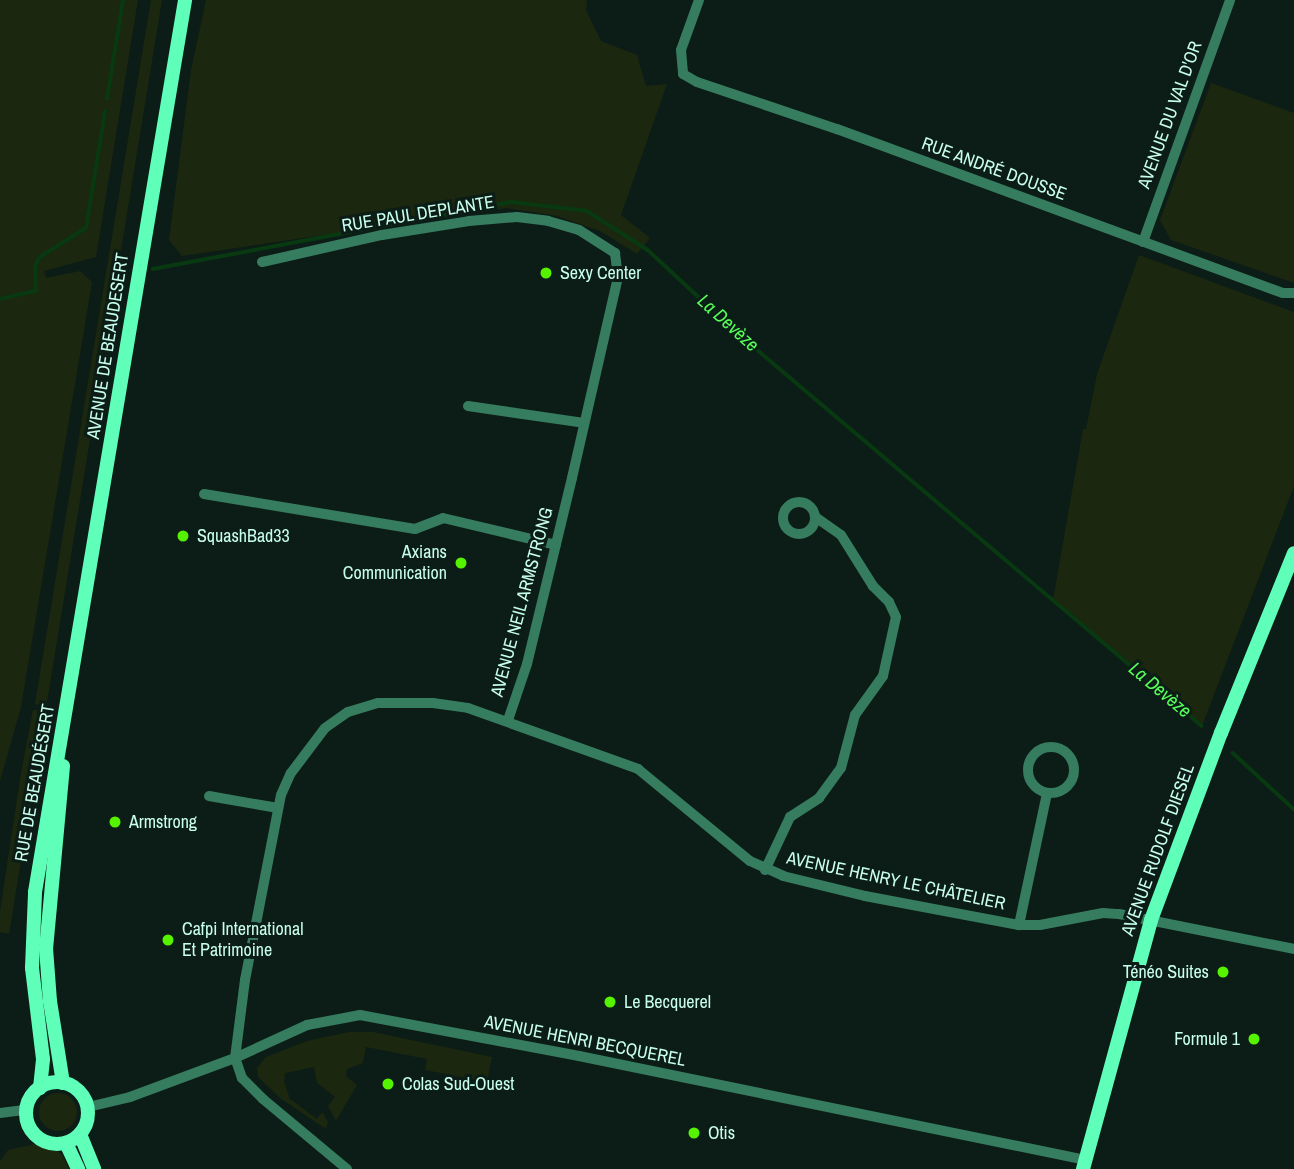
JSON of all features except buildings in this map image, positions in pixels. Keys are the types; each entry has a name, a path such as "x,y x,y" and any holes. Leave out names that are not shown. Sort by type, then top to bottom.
{"main road":[{"name":"AVENUE DE BEAUDESERT","path":"69,699 185,0"},
{"name":"AVENUE RUDOLF DIESEL","path":"1084,1165 1151,920 1221,733 1294,553"},
{"name":"RUE DE BEAUDÉSERT","path":"64,1083 51,1014 46,948 69,699"},
{"name":"RUE DE BEAUDÉSERT","path":"26,1110 33,1094 40,1088 43,1059 35,1001 31,930 50,793 69,699"},
{"path":"26,1110 33,1133 43,1141 66,1143 80,1134 87,1122 88,1107 75,1088 64,1083 40,1088"},
{"path":"80,1134 94,1169"},
{"path":"66,1143 78,1169"}],"street":[{"name":"RUE ANDRÉ DOUSSE","path":"699,0 681,50 683,74 697,82 846,132 1283,293 1294,293"},
{"name":"AVENUE DU VAL D'OR","path":"1143,242 1230,0"},
{"name":"RUE PAUL DEPLANTE","path":"262,262 382,235 469,221 517,217 548,221 579,230 615,253"},
{"name":"AVENUE NEIL ARMSTRONG","path":"235,1058 245,980 278,808 291,773 306,751 325,728 348,712 378,703 433,703 468,708 508,720 527,664 618,278 615,253"},
{"path":"468,406 584,423"},
{"path":"204,494 415,529 443,518 556,545"},
{"path":"765,870 790,817 819,798 841,768 855,715 883,676 896,617 889,602 873,586 841,535 815,517"},
{"name":"AVENUE HENRY LE CHÂTELIER","path":"508,720 638,769 730,846 765,870 865,896 1019,925 1040,925 1104,913 1294,949"},
{"path":"1056,747 1073,760 1075,774 1068,787 1047,793 1034,786 1028,766 1035,753 1056,747"},
{"path":"1019,925 1047,793"},
{"path":"209,796 278,808"},
{"name":"AVENUE HENRI BECQUEREL","path":"88,1107 130,1097 235,1058 307,1025 370,1016 1084,1165"},
{"path":"235,1058 242,1078 262,1099 347,1169"},
{"path":"0,1113 26,1110"}],"green space":[{"path":"0,0 138,0 96,257 44,271 46,278 80,271 92,282 21,707 0,781"},
{"path":"151,0 162,0 9,934 0,932 0,911 21,773 33,710 38,710 39,705 35,704"},
{"path":"206,0 587,0 586,10 601,41 637,55 646,86 667,84 621,215 650,238 637,254 600,231 557,216 507,208 182,256 169,240 191,70"},
{"path":"1211,83 1294,113 1294,283 1171,240 1160,220"},
{"path":"1139,255 1294,312 1294,486 1202,726 1053,600 1083,429 1086,429 1097,374"},
{"path":"349,1032 373,1032 492,1057 487,1082 425,1070 427,1059 366,1047 363,1063 347,1069 346,1076 357,1085 336,1121 328,1106 335,1097 317,1083 314,1067 285,1073 284,1081 290,1099 317,1119 322,1112 328,1122 326,1129 280,1098 258,1077 257,1068 266,1057 307,1041"},
{"path":"58,1093 71,1099 77,1112 71,1125 58,1131 45,1125 39,1112 45,1099"},
{"path":"35,1144 49,1146 62,1154 69,1169 0,1169 0,1161 8,1150"}],"waterway":[{"path":"107,99 123,0"},
{"path":"0,299 36,291 35,266 40,257 86,228 105,112"},
{"name":"La Devèze","path":"153,269 512,202 587,211 648,250 742,337 1202,726"},
{"name":"La Devèze","path":"1233,753 1294,809"}],"place":[{"name":"Sexy Center","path":"546,273"},
{"name":"SquashBad33","path":"183,536"},
{"name":"Axians Communication","path":"461,563"},
{"name":"Armstrong","path":"115,822"},
{"name":"Cafpi International Et Patrimoine","path":"168,940"},
{"name":"Ténéo Suites","path":"1223,972"},
{"name":"Le Becquerel","path":"610,1002"},
{"name":"Formule 1","path":"1254,1039"},
{"name":"Colas Sud-Ouest","path":"388,1084"},
{"name":"Otis","path":"694,1133"}]}
